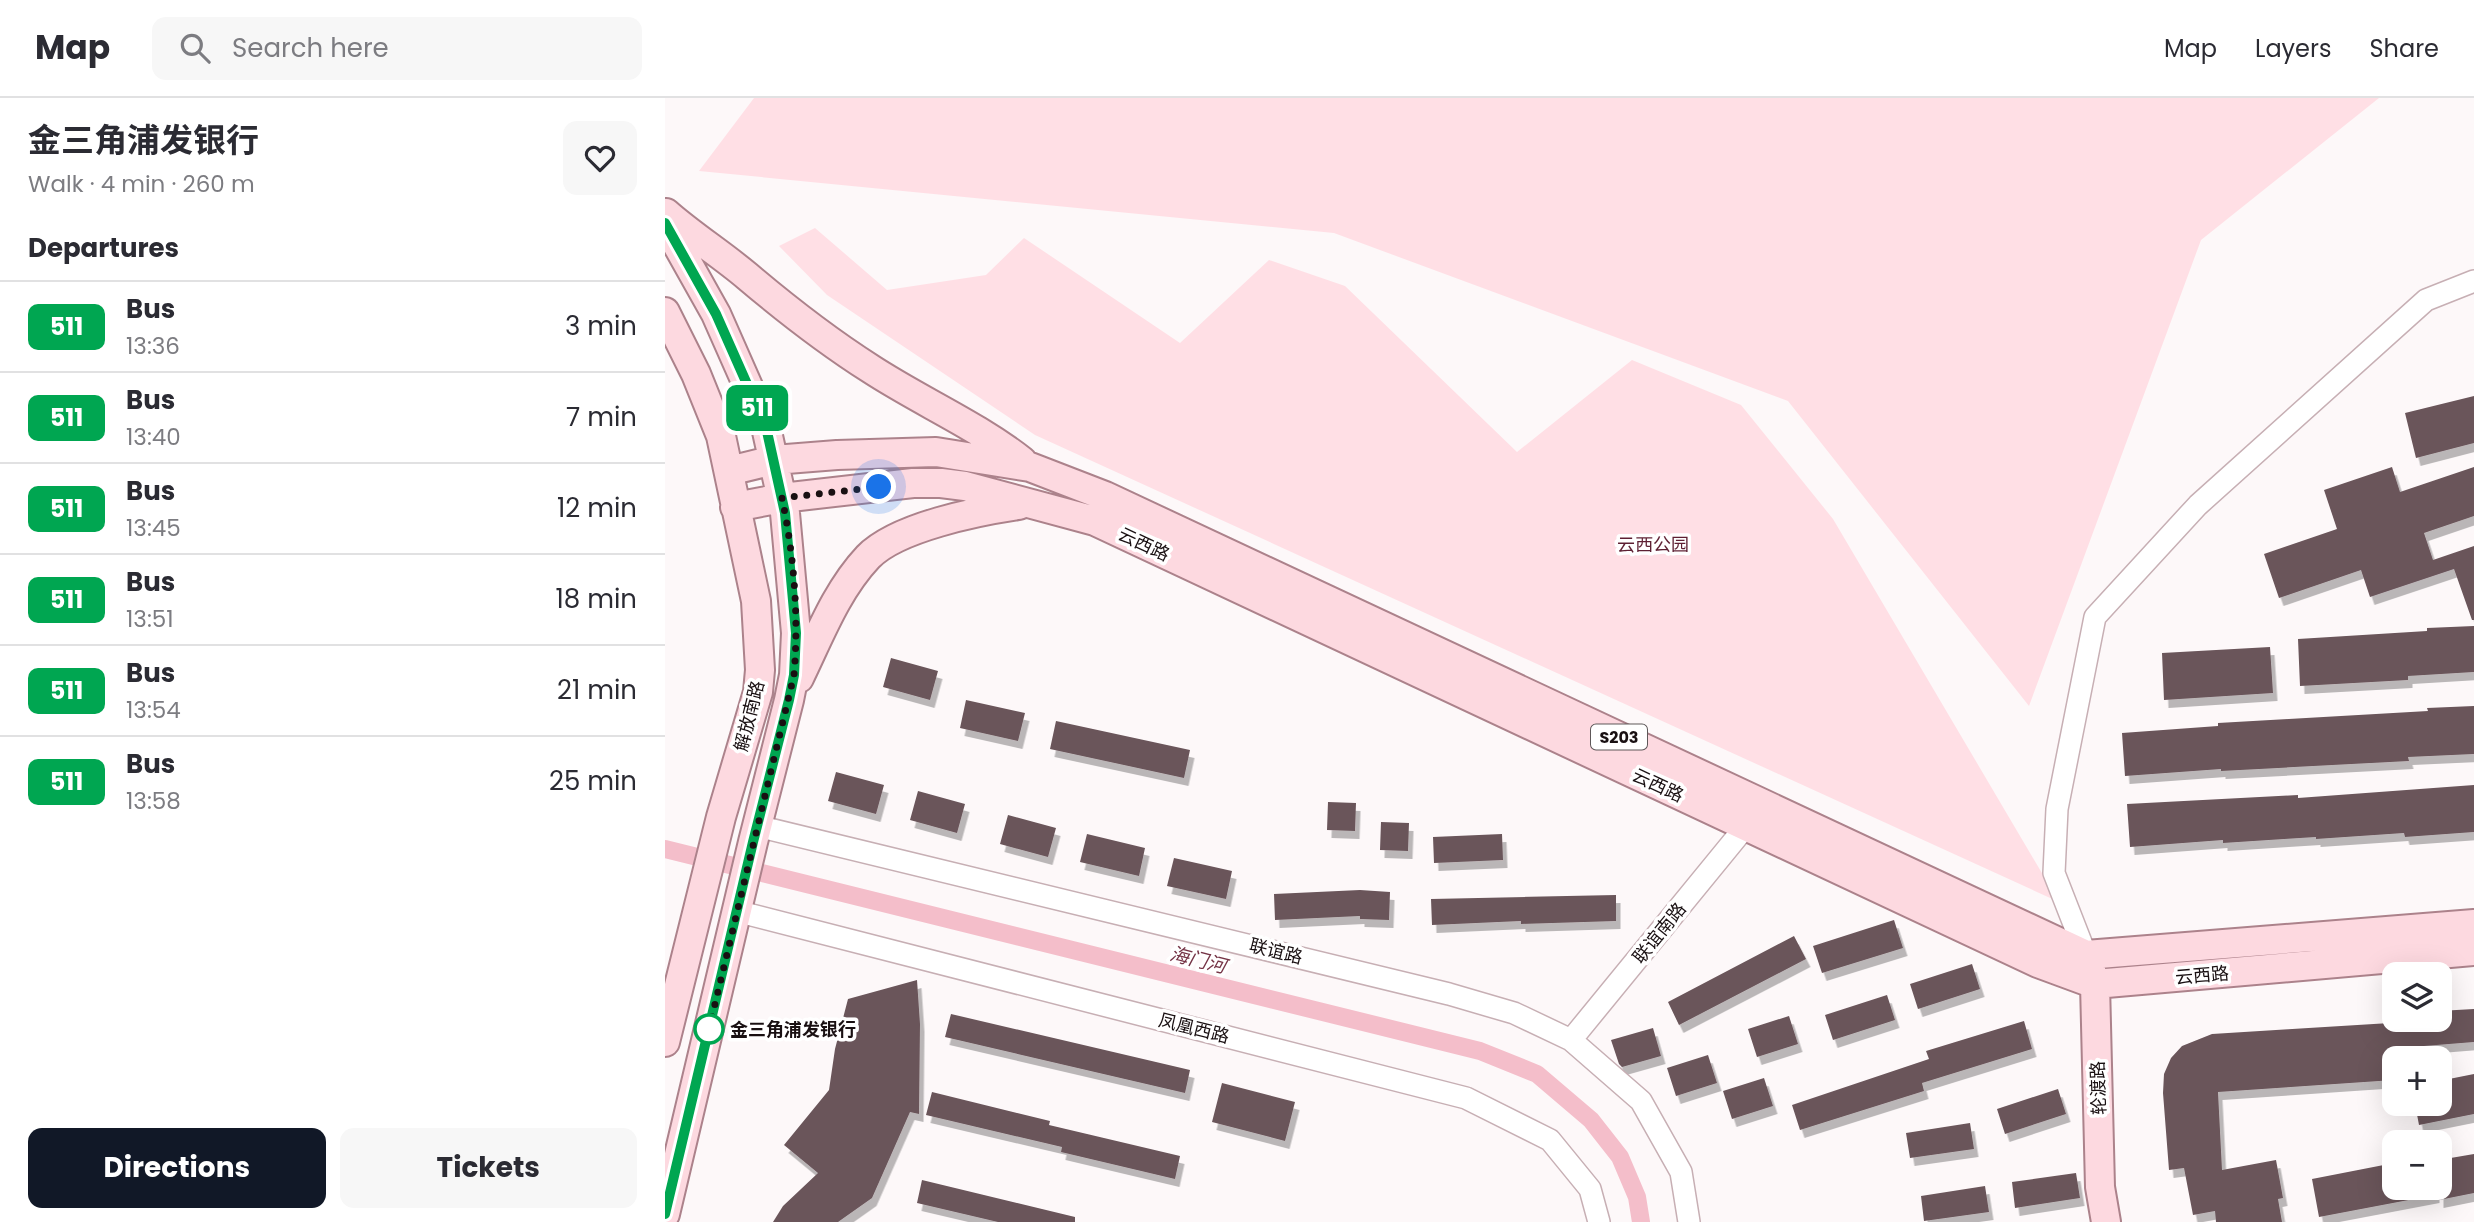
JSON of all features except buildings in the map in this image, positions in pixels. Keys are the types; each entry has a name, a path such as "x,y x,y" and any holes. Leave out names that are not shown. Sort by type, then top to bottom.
{"main road":[{"name":"云西路","path":"665,213 843,351 1003,446 1030,467"},
{"name":"解放南路","path":"665,223 731,345 766,427 782,498 796,615 796,649 789,700 665,1214"},
{"name":"解放南路","path":"665,312 707,399 720,436 755,601 760,670 758,692 719,826 665,1042"},
{"name":"云西路","path":"729,471 774,460 936,452 1030,467 1105,496 2086,955 2474,924"},
{"name":"云西路","path":"735,507 782,498 913,483 941,483 965,486 1095,521 2038,963 2095,984 2474,951"},
{"path":"789,700 839,596 869,556 883,544 901,535 982,511 1028,503"},
{"name":"轮渡路","path":"2086,955 2095,984 2100,1187 2106,1222"}],"street":[{"path":"2086,955 2053,873 2057,809 2095,617 2199,505 2426,300 2474,281"},
{"name":"联谊南路","path":"1571,1040 1746,826"},
{"name":"联谊路","path":"755,834 1449,994 1514,1013 1571,1040 1641,1101 1681,1172 1689,1222"},
{"name":"凤凰西路","path":"737,908 1466,1098 1550,1140 1590,1189 1599,1222"}],"green space":[{"path":"754,98 2379,98 2201,240 2029,706 1788,401 1334,233 699,171"},
{"name":"云西公园","path":"815,228 887,290 986,275 1024,238 1180,343 1269,260 1345,286 1517,452 1632,360 1741,405 1833,519 2059,902 1035,435 827,295 779,246"}],"waterway":[{"name":"海门河","path":"665,849 1480,1051 1537,1074 1591,1120 1620,1157 1637,1197 1641,1222"}],"bus line":[{"name":"511","path":"665,223 716,314 766,427 785,513 796,615 794,675 789,700 665,1214"}],"place":[{"name":"金三角浦发银行","path":"709,1029"}],"route":[{"path":"709,1029 794,675 796,615 782,498 879,487"}]}
